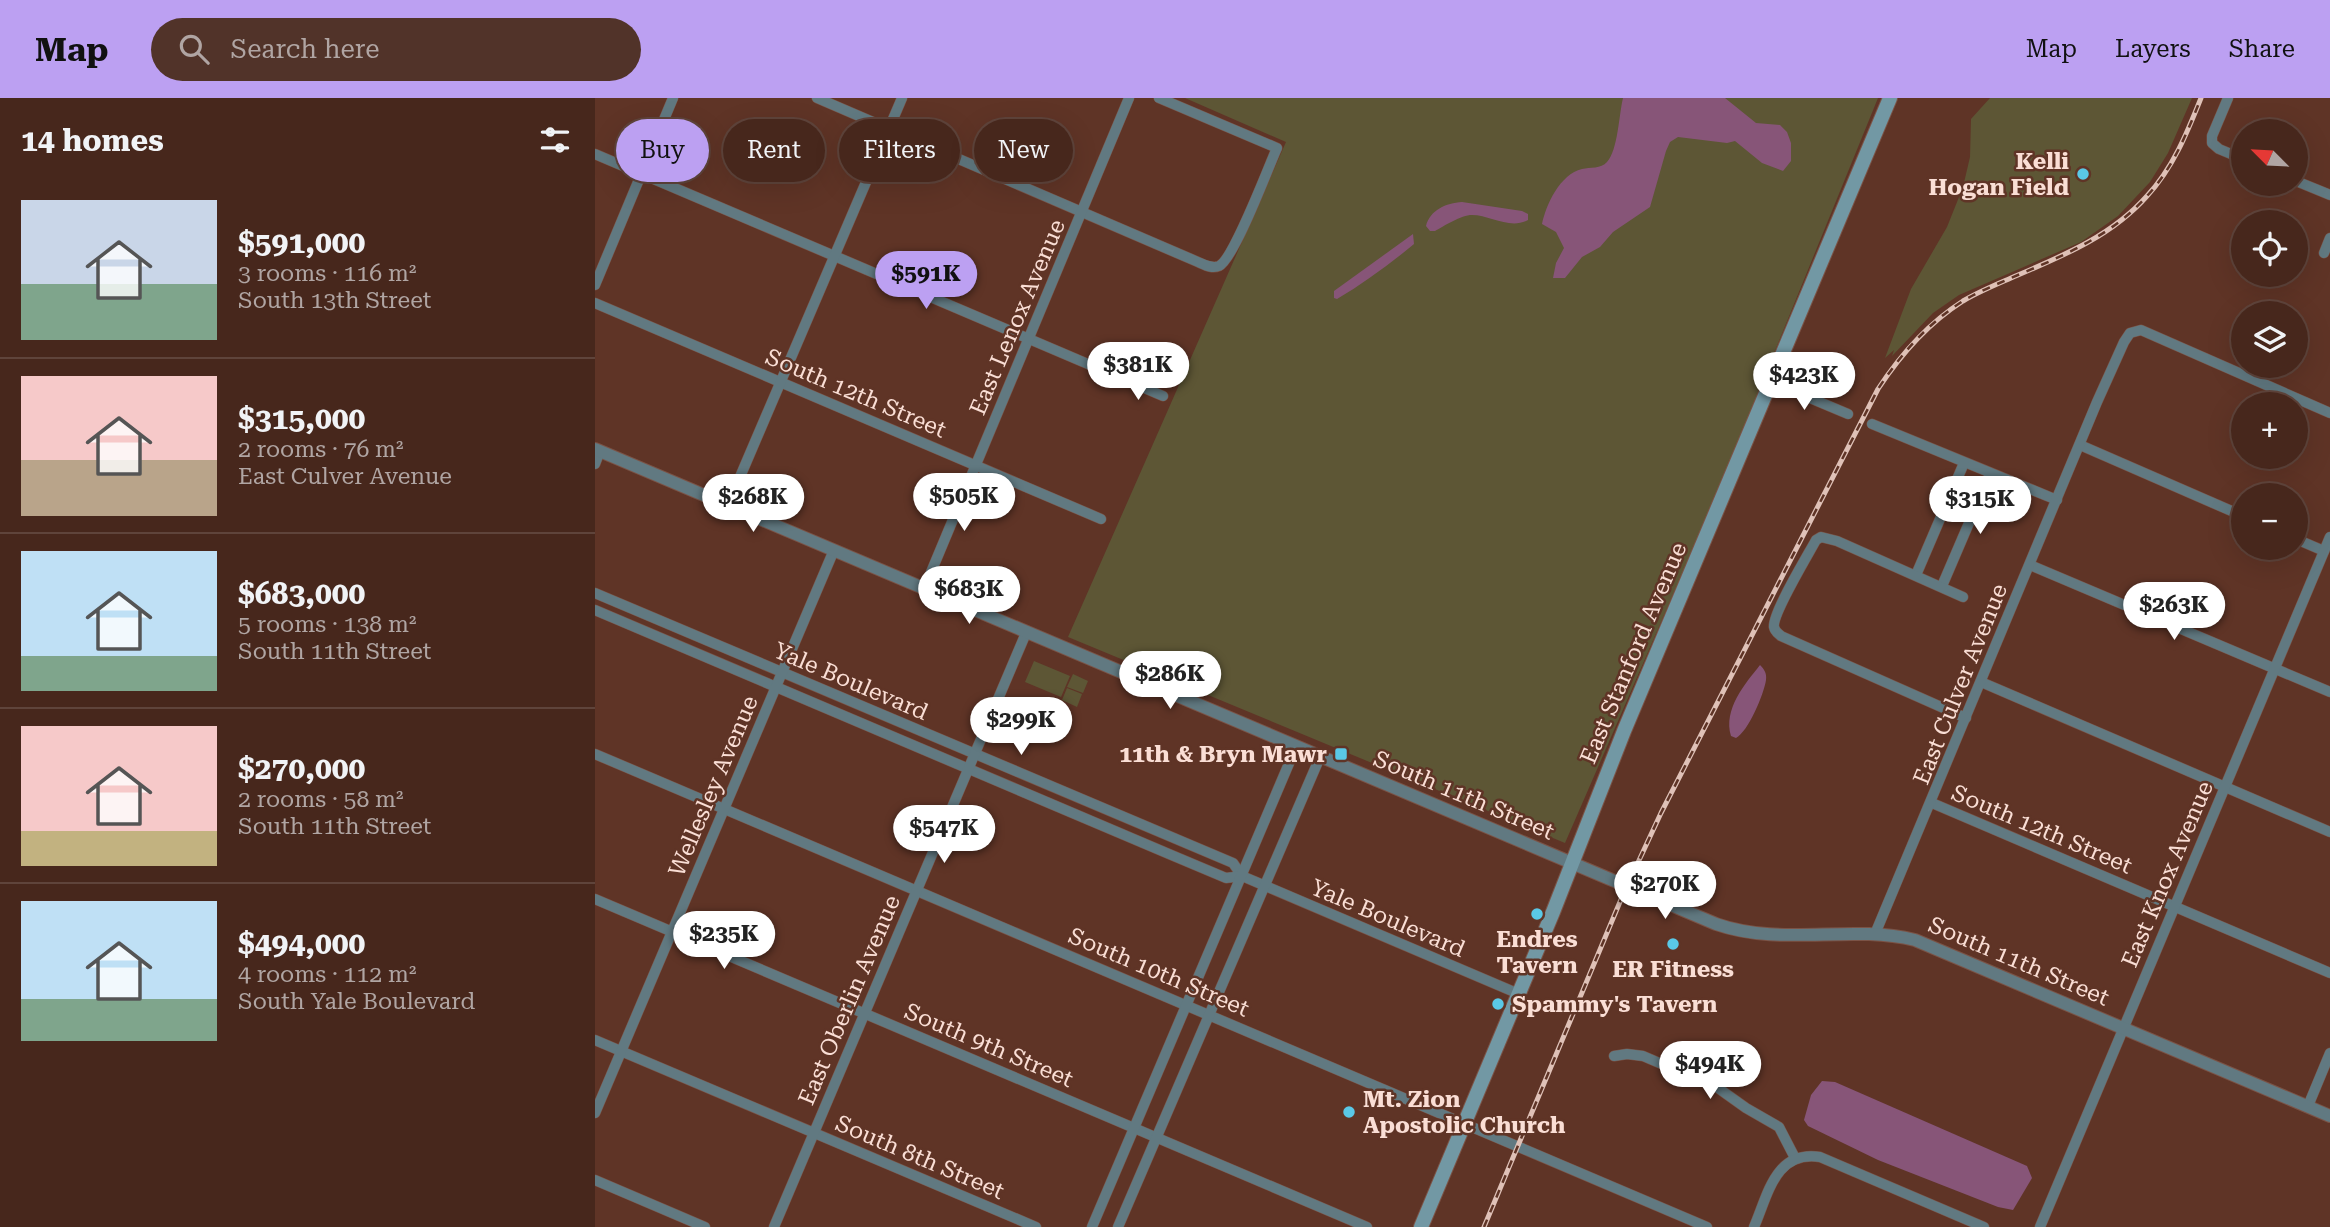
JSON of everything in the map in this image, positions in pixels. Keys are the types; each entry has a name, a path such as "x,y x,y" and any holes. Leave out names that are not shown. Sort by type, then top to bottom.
{"main road":[{"name":"East Stanford Avenue","path":"1421,1227 1572,864 1623,730 1890,98"}],"street":[{"path":"664,119 673,98"},
{"path":"817,98 865,119"},
{"path":"893,119 902,98"},
{"name":"East Lenox Avenue","path":"924,589 1129,98"},
{"path":"960,159 1198,262 1219,267 1232,251 1277,148 1159,98"},
{"path":"2228,98 2211,136 2212,142 2219,149 2231,154"},
{"path":"595,155 616,164"},
{"path":"595,285 638,182"},
{"path":"658,182 1163,396"},
{"path":"728,505 866,182"},
{"path":"2308,186 2330,195"},
{"path":"2324,253 2330,238"},
{"name":"South 12th Street","path":"595,303 1101,519"},
{"name":"East Culver Avenue","path":"1875,934 1932,803 2029,565 2130,333 2141,330 2330,412"},
{"path":"1772,382 1848,414"},
{"path":"1872,424 2057,500"},
{"path":"2080,445 2231,511"},
{"name":"South 11th Street","path":"597,454 728,505 1716,925 1774,936 1875,934 1929,945 2330,1116"},
{"path":"1916,575 1963,463"},
{"path":"1942,586 1990,474"},
{"path":"1963,597 1837,541 1821,537 1816,541 1780,607 1774,625 1775,631 1781,636 1966,718"},
{"name":"East Knox Avenue","path":"2040,1227 2330,537"},
{"path":"2308,544 2324,551"},
{"name":"Wellesley Avenue","path":"595,1113 834,550"},
{"path":"2029,565 2330,692"},
{"name":"Yale Boulevard","path":"595,593 1234,864 1242,876"},
{"name":"Yale Boulevard","path":"595,610 1226,877 1242,876 1519,994"},
{"name":"East Oberlin Avenue","path":"774,1227 1026,633"},
{"path":"1981,682 2330,832"},
{"path":"1092,1227 1296,747"},
{"name":"South 10th Street","path":"595,754 1706,1227"},
{"path":"1118,1227 1320,757"},
{"name":"South 12th Street","path":"1932,803 2330,973"},
{"name":"South 9th Street","path":"595,900 1367,1227"},
{"name":"South 8th Street","path":"595,1040 1036,1227"},
{"path":"2308,1106 2330,1053"},
{"path":"1614,1056 1643,1056 1718,1088 1779,1127 1795,1158"},
{"path":"1754,1227 1780,1170 1795,1158 1803,1156 1820,1157 1984,1227"},
{"path":"595,1180 705,1227"}],"shaded area":[{"path":"1185,98 1878,98 1715,498 1565,843 1068,637 1286,142"},
{"path":"1623,98 1725,98 1756,123 1780,125 1787,132 1791,143 1791,161 1783,171 1762,163 1735,141 1727,143 1678,137 1670,142 1666,151 1650,207 1613,232 1600,247 1582,257 1565,278 1553,278 1556,263 1564,248 1556,232 1542,224 1547,208 1555,191 1567,177 1582,169 1599,167 1607,162 1616,141"},
{"path":"1990,98 2192,98 2168,153 2150,182 2118,216 2081,242 1959,295 1933,313 1892,356 1894,350 1885,358 1911,289 1947,227 1963,187 1970,157 1971,119"},
{"path":"1462,202 1522,211 1528,214 1528,220 1507,223 1468,215 1435,231 1430,231 1426,226 1431,216 1440,208"},
{"path":"1413,234 1414,244 1377,273 1337,299 1334,298 1334,291"},
{"path":"1034,661 1070,676 1061,697 1025,682"},
{"path":"1760,665 1766,675 1762,694 1750,721 1736,738 1731,736 1730,716 1742,689"},
{"path":"1073,674 1088,681 1083,693 1067,687"},
{"path":"1067,688 1082,694 1077,707 1062,700"},
{"path":"1822,1081 1835,1082 2027,1166 2032,1178 2013,1210 1998,1207 1878,1160 1808,1126 1804,1120 1811,1095"}],"railway":[{"path":"1484,1227 1622,897 1661,813 1878,389 1916,340 1950,310 1981,292 2084,244 2133,210 2172,162 2201,98"}],"place":[{"name":"Kelli Hogan Field","path":"2083,174"},
{"name":"11th & Bryn Mawr","path":"1341,754"},
{"name":"Endres Tavern","path":"1537,914"},
{"name":"ER Fitness","path":"1673,944"},
{"name":"Spammy's Tavern","path":"1498,1004"},
{"name":"Mt. Zion Apostolic Church","path":"1349,1112"}]}
